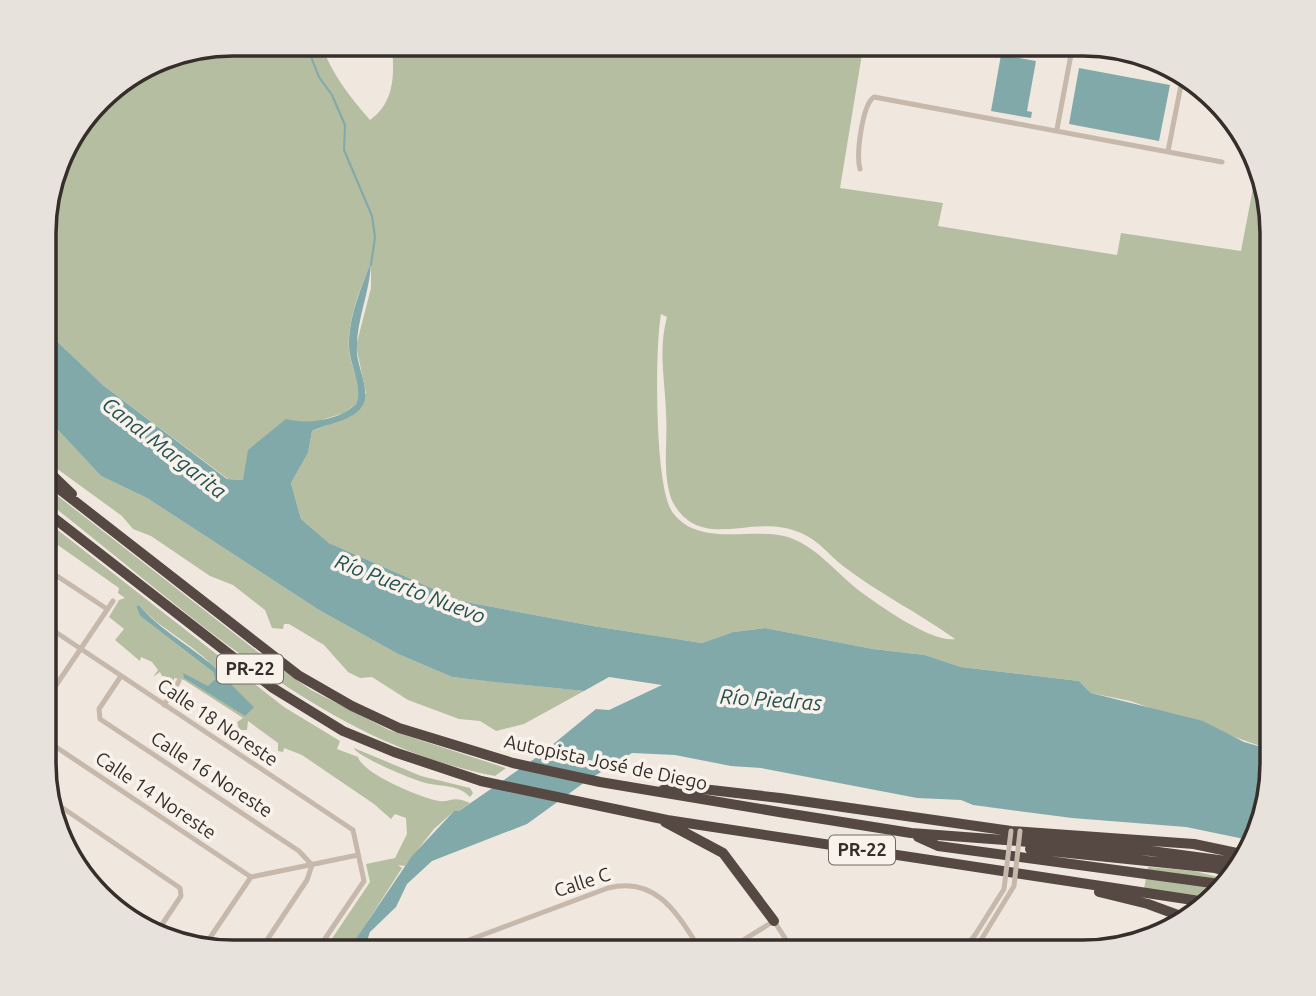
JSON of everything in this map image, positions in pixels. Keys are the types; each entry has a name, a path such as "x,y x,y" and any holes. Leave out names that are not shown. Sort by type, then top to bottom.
{"highway":[{"path":"56,477 86,510"},
{"name":"Autopista José de Diego","path":"56,487 313,683 399,728 513,762 649,791 911,833 1150,851 1230,862"},
{"name":"PR-22","path":"56,520 273,688 343,731 394,752 481,781 569,802 1194,900"},
{"path":"649,791 685,787 1015,831 1194,844 1235,853"},
{"path":"658,818 723,853 774,921"},
{"path":"911,833 938,846 1212,884"},
{"path":"990,841 1029,849 1223,871"},
{"path":"1065,882 1174,914"}],"street":[{"path":"1057,130 1071,56"},
{"path":"1168,151 1181,86"},
{"path":"860,169 859,145 867,102 874,97 1222,162"},
{"path":"56,575 107,609"},
{"path":"56,685 113,601"},
{"name":"Calle 18 Noreste","path":"56,633 353,830 358,855"},
{"name":"Calle 16 Noreste","path":"121,676 99,709 99,716 103,721 299,851 312,865"},
{"path":"164,705 179,681"},
{"name":"Calle 14 Noreste","path":"56,747 251,877"},
{"path":"61,807 180,888 181,896 162,925"},
{"path":"971,940 1004,889 1015,831"},
{"path":"981,940 1014,886 1015,831"},
{"path":"211,938 251,877 358,855 363,881 324,940"},
{"path":"267,940 307,880 312,865"},
{"name":"Calle C","path":"468,940 608,888 626,884 643,887 664,898 694,940"},
{"path":"743,940 774,921 786,940"}],"green space":[{"path":"326,56 342,84 370,120 385,104 389,95 393,76 393,56 862,56 840,188 943,203 938,226 1117,255 1121,233 1241,251 1254,185 1260,221 1260,746 1130,701 1091,693 1079,681 961,667 925,655 873,649 765,628 733,632 702,643 461,601 329,543 301,519 291,483 308,453 312,431 351,416 366,393 356,346 371,288 371,265 358,295 350,329 349,350 358,384 356,404 344,413 306,425 243,480 228,479 104,386 56,340 56,233 59,198 69,165 100,116 116,100 155,74 176,65 210,58","holes":["661,314 667,317 662,353 668,488 681,514 692,523 708,528 772,526 801,533 856,576 955,639 945,639 920,630 893,614 861,592 815,552 795,540 770,534 725,534 696,530 673,513 662,476 659,448 658,356"]},
{"path":"56,428 101,476 147,498 319,610 398,654 452,677 584,691 524,724 496,731 480,721 459,719 408,700 372,677 360,678 348,672 324,645 289,624 284,624 283,629 272,628 265,610 233,585 210,576 151,536 133,529 122,516 56,468"},
{"path":"56,495 263,656 311,690 389,730 506,768 495,776 431,759 370,734 312,702 201,625 56,509"},
{"path":"56,529 284,707 340,741 337,749 358,757 370,771 431,799 455,799 470,803 459,811 454,811 434,829 405,866 398,865 402,868 356,940 331,940 370,882 366,864 395,858 407,834 406,818 395,814 391,819 374,804 302,755 284,748 283,752 278,751 278,743 248,721 247,730 239,730 237,722 243,718 184,680 174,678 174,683 169,681 167,685 162,681 166,676 162,676 160,672 153,677 158,670 152,662 141,657 140,661 115,640 124,629 109,617 119,600 125,598 118,593 119,588 56,544","holes":["139,605 212,665 221,676 225,703 185,678 208,687 215,679 213,672 140,616 136,606"]},
{"path":"354,748 421,776 470,788 473,793 470,797 455,788 410,777 374,762"},
{"path":"1148,867 1194,871 1218,877 1198,897 1144,889"}],"water":[{"path":"1001,56 1036,61 1027,111 1032,112 1031,118 991,111"},
{"path":"1079,68 1170,85 1159,141 1069,124"},
{"path":"371,263 357,342 365,390 364,404 350,417 312,431 308,453 291,483 301,519 329,543 461,601 702,643 733,632 765,628 873,649 925,655 961,667 1079,681 1091,693 1203,721 1244,742 1260,747 1257,798 1243,839 1186,827 1072,818 973,805 961,800 917,798 761,768 731,766 675,755 632,753 585,782 527,824 432,861 407,884 396,907 370,932 367,940 355,940 412,856 454,811 459,811 540,755 596,709 609,710 662,685 609,677 584,691 452,677 398,654 319,610 147,498 101,476 56,428 56,340 104,386 227,479 243,480 248,450 286,419 323,420 341,414 356,404 357,382 349,351 356,302"},
{"path":"139,605 164,629 211,664 254,707 245,716 184,678 183,673 208,686 215,679 213,672 140,616 136,606"}],"waterway":[{"name":"Río Puerto Nuevo","path":"311,56 345,125 344,150 372,216 375,237 371,265"}],"water label":[{"name":"Canal Margarita","path":"164,448"},
{"name":"Río Piedras","path":"771,700"}]}
